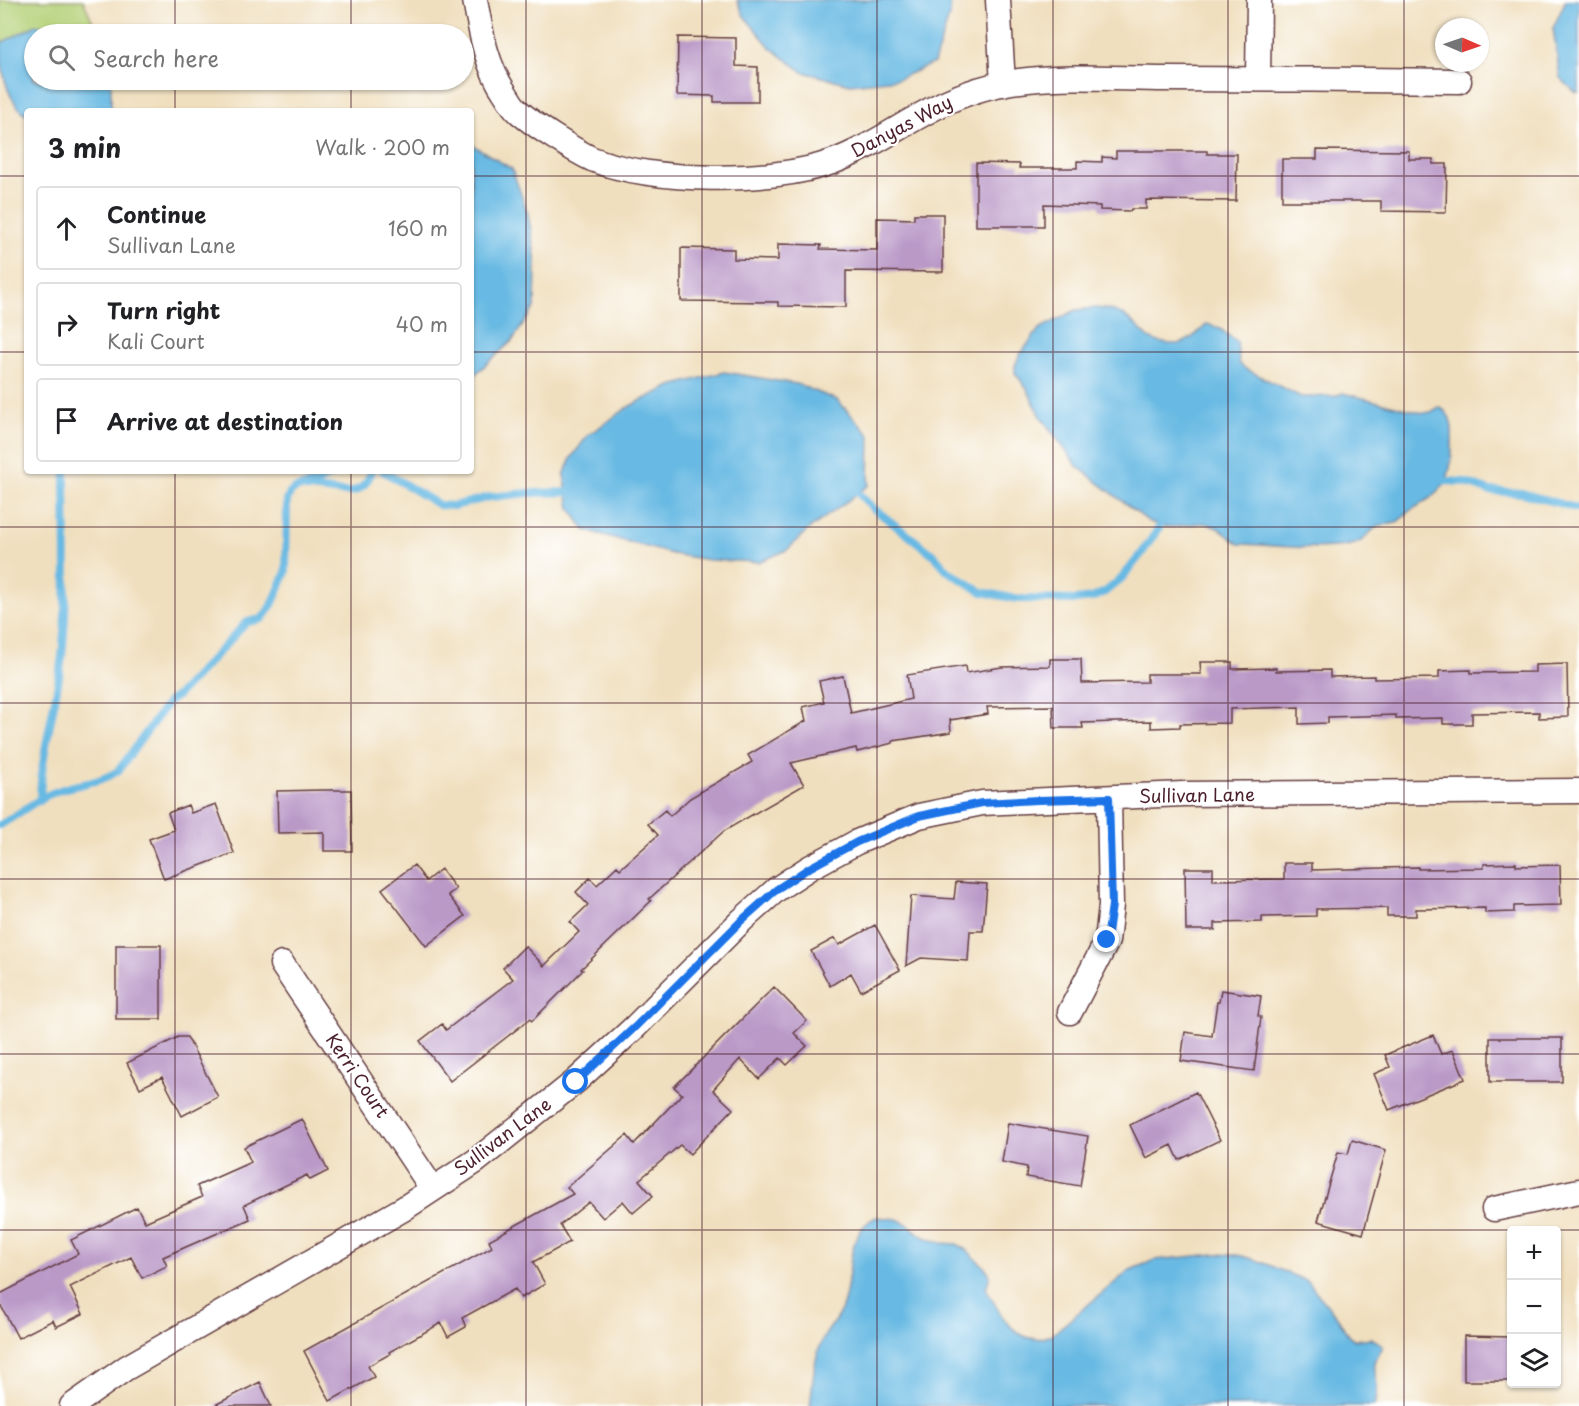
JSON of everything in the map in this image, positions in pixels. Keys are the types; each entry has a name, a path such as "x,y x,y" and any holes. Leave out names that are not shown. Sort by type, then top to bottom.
{"street":[{"name":"Danyas Way","path":"476,0 483,47 495,79 517,111 592,158 632,170 674,177 749,177 798,171 830,163 860,151 935,107 986,87 1003,84 1044,79 1459,81"},
{"path":"998,0 1003,84"},
{"path":"1258,79 1259,0"},
{"name":"Sullivan Lane","path":"72,1406 126,1368 403,1209 476,1161 576,1082 635,1027 742,920 777,889 809,868 857,842 919,816 982,803 1038,800 1184,795 1579,791"},
{"path":"1070,1012 1107,940 1112,905 1109,798"},
{"name":"Kerri Court","path":"282,964 432,1188"},
{"path":"1494,1209 1579,1191"}],"green space":[{"path":"0,0 83,0 94,24 24,24 24,31 1,43"}],"water":[{"path":"737,0 951,0 950,14 934,63 898,79 850,84 803,72 771,48 744,16"},
{"path":"1566,0 1579,0 1579,93 1560,78 1553,28"},
{"path":"24,31 24,90 111,90 111,108 24,108 24,112 14,101 6,83 1,43"},
{"path":"474,146 512,169 528,214 536,262 535,307 512,341 474,375"},
{"path":"1096,308 1120,313 1148,337 1164,343 1184,342 1207,324 1219,328 1237,342 1239,363 1244,368 1301,397 1335,396 1343,393 1423,413 1431,412 1439,407 1448,415 1452,424 1451,460 1447,478 1432,497 1397,522 1377,527 1356,544 1338,547 1310,548 1240,544 1208,524 1168,527 1148,521 1078,467 1041,417 1027,389 1015,373 1019,356 1039,329 1076,310"},
{"path":"724,372 797,384 837,400 870,435 869,485 808,530 787,550 759,562 709,560 672,554 585,530 570,508 564,475 571,458 588,435 630,406 671,386"},
{"path":"876,1217 897,1219 922,1236 941,1243 957,1244 968,1251 988,1271 990,1276 986,1288 997,1309 1021,1335 1031,1338 1042,1338 1054,1333 1130,1270 1155,1260 1215,1254 1238,1255 1259,1261 1307,1281 1338,1318 1349,1337 1354,1340 1371,1338 1383,1346 1375,1363 1377,1394 1374,1406 810,1406 820,1345 843,1305 854,1244 866,1224"}],"building":[{"path":"678,37 736,38 736,66 758,67 758,102 714,102 714,96 677,95"},
{"path":"1317,150 1409,151 1409,159 1433,159 1433,164 1447,164 1446,212 1381,211 1381,201 1282,201 1282,159 1317,159"},
{"path":"1116,151 1207,151 1207,154 1237,154 1236,201 1146,200 1146,209 1131,209 1130,211 1100,210 1100,206 1044,204 1044,226 976,226 976,163 1020,164 1019,168 1077,168 1077,161 1102,162 1102,157 1116,158"},
{"path":"914,214 943,214 943,272 846,271 846,307 778,306 778,302 681,301 681,248 734,249 734,259 778,260 778,244 821,245 820,249 877,250 877,218 914,219"},
{"path":"1050,659 1081,659 1082,683 1147,682 1147,674 1201,674 1200,662 1232,662 1232,669 1330,670 1330,677 1374,676 1374,679 1439,678 1439,671 1535,672 1535,665 1567,664 1568,717 1539,718 1539,712 1472,713 1472,724 1443,724 1443,718 1396,719 1396,715 1328,717 1328,723 1299,724 1299,707 1230,709 1230,723 1180,724 1180,727 1151,728 1151,721 1082,723 1083,728 1054,728 1053,706 987,707 988,714 950,720 951,732 893,741 893,743 857,752 856,748 791,763 804,785 724,831 649,899 651,901 581,969 583,970 532,1021 530,1019 450,1081 420,1041 442,1024 446,1030 513,979 503,968 525,946 544,966 579,932 570,922 588,905 576,892 590,878 597,885 617,866 620,869 658,835 648,824 665,810 670,816 690,798 752,762 748,755 806,721 803,707 824,702 819,681 843,676 851,713 911,699 907,675 965,666 966,673 1002,667 1050,666"},
{"path":"351,790 352,851 324,851 324,832 278,833 277,791"},
{"path":"216,804 234,853 164,879 149,839 174,830 168,813 188,805 191,813"},
{"path":"1284,863 1312,863 1312,870 1484,868 1484,864 1516,863 1516,866 1560,865 1561,905 1514,906 1514,912 1485,913 1485,908 1416,909 1416,916 1387,916 1387,908 1316,909 1316,916 1262,917 1262,922 1215,923 1215,930 1186,930 1185,868 1213,868 1213,880 1284,879"},
{"path":"414,865 426,881 441,869 456,889 448,895 465,916 426,946 382,889"},
{"path":"956,882 987,884 983,931 970,931 968,961 921,958 906,966 911,896 954,899"},
{"path":"875,925 900,970 861,991 851,973 830,986 811,951 835,938 839,945"},
{"path":"116,945 161,945 161,1019 116,1019"},
{"path":"774,987 807,1021 794,1033 807,1046 787,1065 780,1058 759,1079 740,1059 713,1090 733,1109 690,1154 680,1145 639,1180 653,1196 633,1213 623,1201 603,1218 589,1202 560,1225 570,1242 533,1262 545,1284 521,1298 515,1289 462,1318 466,1327 448,1337 441,1323 368,1366 374,1377 330,1401 304,1351 492,1247 489,1240 573,1194 567,1187 627,1135 634,1144 682,1094 674,1087"},
{"path":"1221,990 1261,996 1258,1016 1261,1017 1254,1071 1181,1061 1185,1032 1212,1036"},
{"path":"1433,1035 1441,1054 1453,1050 1465,1079 1389,1110 1374,1074 1390,1067 1385,1055"},
{"path":"178,1037 187,1037 218,1097 182,1116 162,1077 140,1088 127,1063"},
{"path":"1490,1038 1562,1038 1562,1082 1490,1082"},
{"path":"1196,1092 1220,1140 1179,1160 1172,1145 1146,1158 1130,1125"},
{"path":"302,1119 328,1171 310,1180 307,1175 244,1205 250,1219 163,1257 167,1266 142,1278 131,1257 70,1287 83,1314 56,1327 53,1320 18,1338 0,1304 0,1294 78,1254 71,1240 137,1207 145,1222 202,1197 197,1186 251,1162 244,1147"},
{"path":"1008,1123 1088,1136 1080,1186 1026,1177 1027,1167 1002,1162"},
{"path":"1352,1140 1386,1150 1363,1234 1318,1221 1338,1152 1348,1154"},
{"path":"1464,1336 1507,1337 1507,1381 1464,1381"},
{"path":"260,1382 271,1406 213,1406"}],"waterway":[{"path":"40,800 43,761 58,684 65,624 65,474"},
{"path":"0,825 52,793 97,780 118,771 169,701 177,696 247,622 262,619 272,605 286,572 287,500 290,493 331,474"},
{"path":"306,488 353,491 361,488 370,474"},
{"path":"388,474 439,505 454,506 490,497 528,493 577,492"},
{"path":"1445,481 1464,482 1490,491 1522,493 1579,509"},
{"path":"852,487 873,508 934,555 948,571 982,592 1017,599 1076,600 1092,598 1105,592 1122,578 1160,526"}],"route":[{"path":"576,1082 635,1027 742,920 777,889 809,868 857,842 919,816 982,803 1109,798 1112,905 1107,940"}]}
